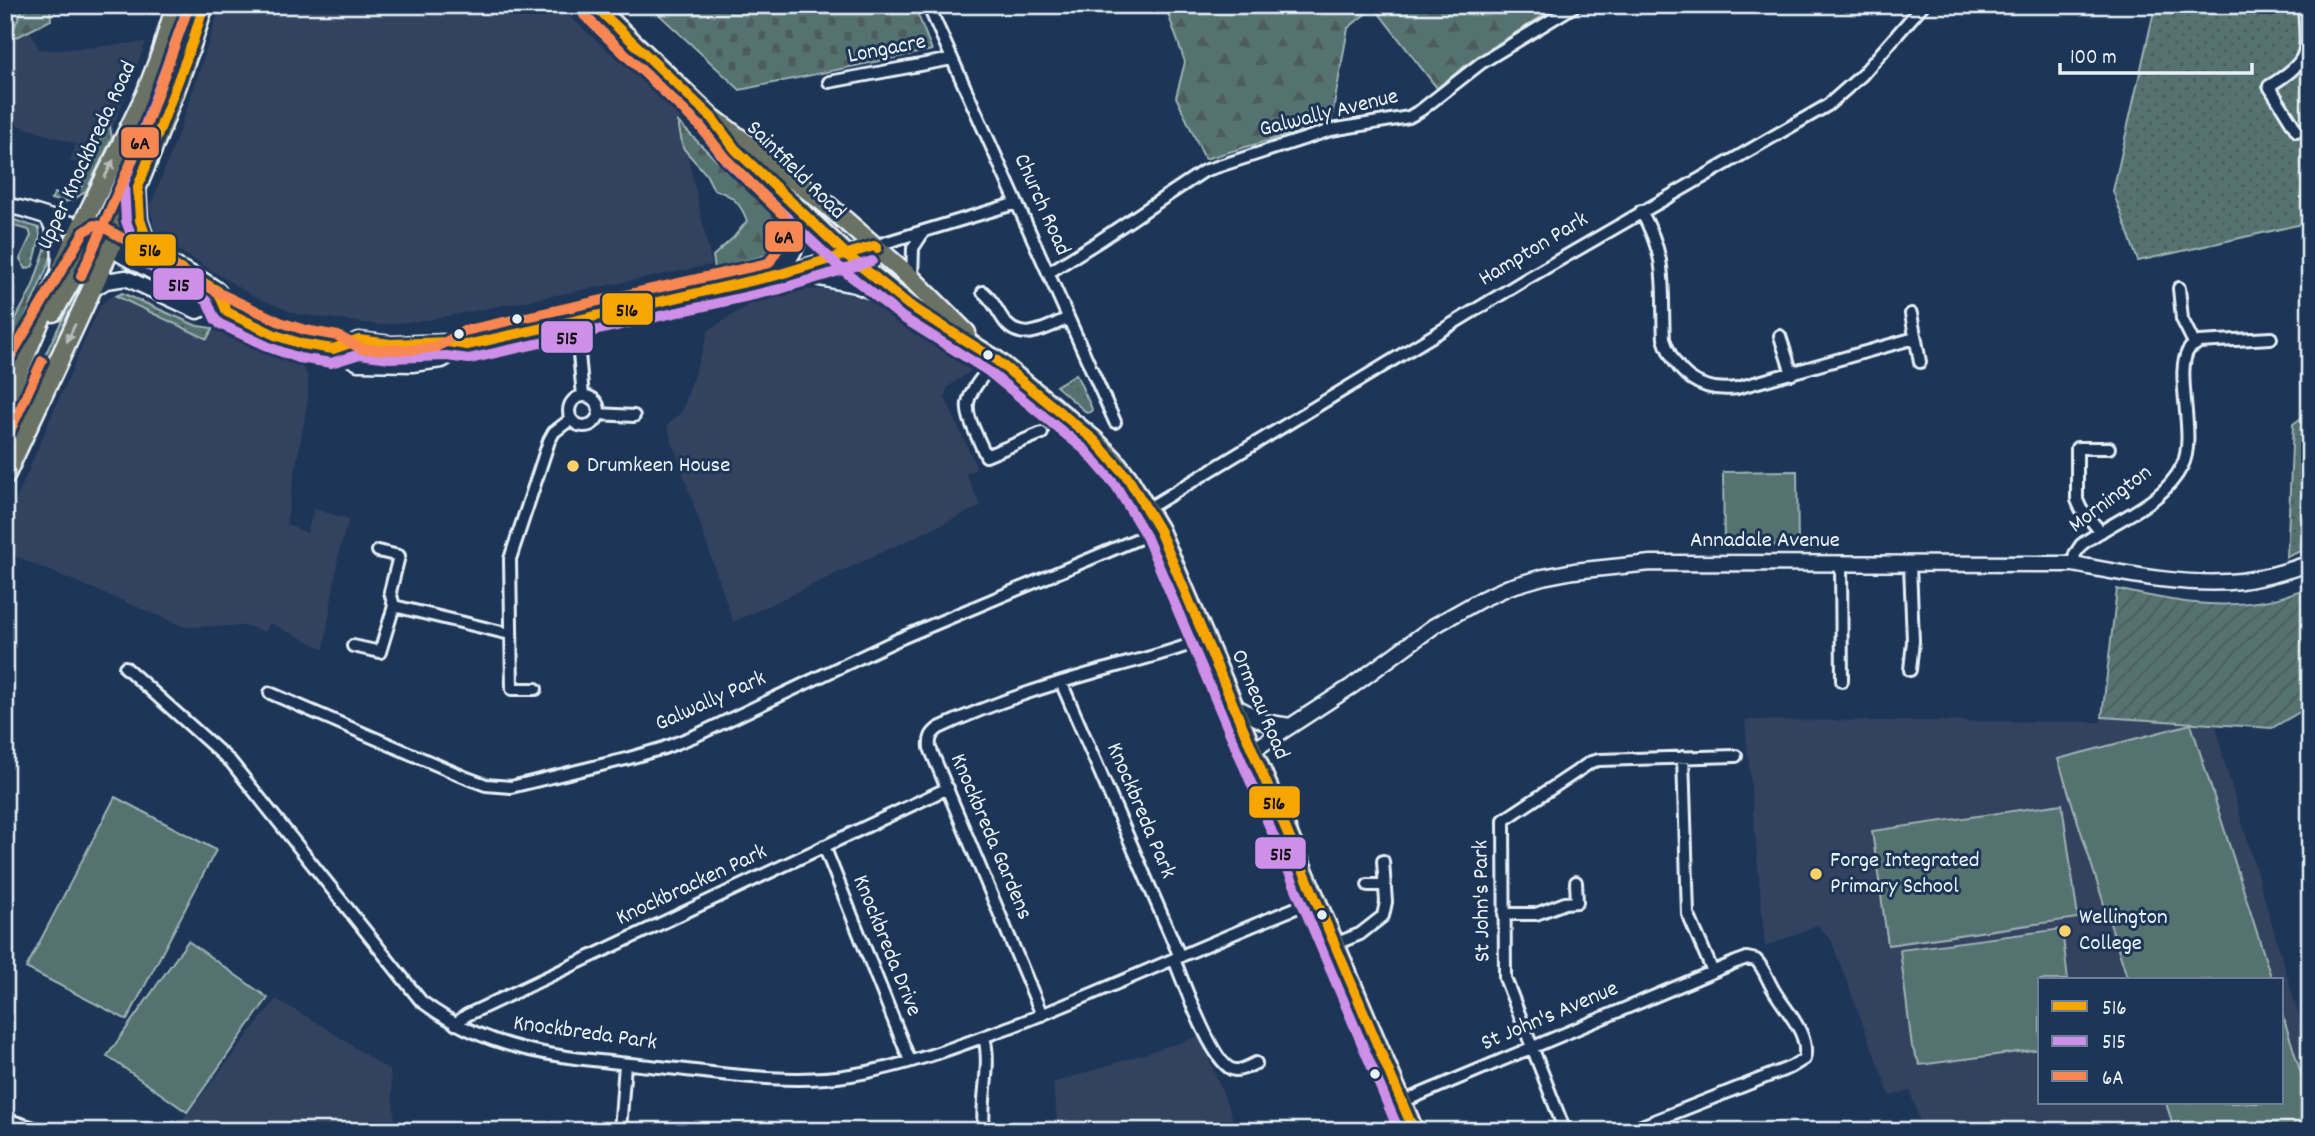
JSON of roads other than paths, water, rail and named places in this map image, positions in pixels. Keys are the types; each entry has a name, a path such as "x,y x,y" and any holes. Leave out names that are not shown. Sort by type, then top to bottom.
{"main road":[{"name":"Upper Knockbreda Road","path":"5,403 79,230 145,96 176,5"},
{"path":"18,373 107,242 138,187 204,5"},
{"name":"Saintfield Road","path":"596,6 711,117 826,204 912,279 991,356 1113,459"},
{"name":"Saintfield Road","path":"711,117 734,149 847,255 909,305 991,356"},
{"path":"5,476 90,290 107,242 111,209 160,131"},
{"path":"774,165 841,235 847,255"},
{"path":"874,246 883,269 945,328"},
{"name":"Ormeau Road","path":"1113,459 1128,478 1159,530 1414,1131"}],"street":[{"name":"Church Road","path":"928,5 1115,422"},
{"name":"Galwally Avenue","path":"1048,273 1204,171 1332,130 1409,117 1422,110 1481,63 1576,5"},
{"name":"Hampton Park","path":"1147,509 1416,344 1641,211 1828,106 1862,75 1923,5"},
{"path":"2297,131 2270,86 2299,66 2304,56 2304,5"},
{"name":"Longacre","path":"830,82 952,59"},
{"path":"138,187 140,220 151,252"},
{"path":"5,205 71,224 107,242 213,305 275,335 302,344 333,349 358,363 392,364 442,360 467,345 783,274 1017,203"},
{"path":"783,274 798,246 800,221 796,208"},
{"path":"1641,211 1653,235 1662,264 1664,339 1684,372 1706,388 1737,388 1915,338"},
{"path":"46,216 54,228 61,251 53,289"},
{"path":"912,279 913,248 924,232"},
{"path":"107,242 151,252 218,291 227,312"},
{"path":"783,274 855,285 909,305"},
{"path":"90,290 108,281 126,278 197,311 213,305"},
{"path":"2179,288 2182,319 2195,345 2199,342 2271,338"},
{"path":"983,292 990,298 1007,325 1020,332 1037,332 1068,318"},
{"path":"1911,314 1920,362"},
{"path":"572,323 579,354 583,396"},
{"path":"1780,336 1793,374"},
{"path":"333,349 359,340 391,344 448,342 467,345"},
{"name":"Mornington","path":"2073,564 2081,545 2155,498 2184,464 2188,429 2183,365 2190,348 2195,345"},
{"path":"991,356 971,391 967,404 971,422 986,456 1042,433"},
{"path":"583,396 595,401 598,414 594,422 586,426 571,419 569,408 570,404 583,396"},
{"path":"598,414 635,416"},
{"path":"536,689 512,689 509,574 513,546 549,441 554,432 571,419"},
{"path":"2101,532 2081,509 2077,500 2077,448 2109,448"},
{"name":"Galwally Park","path":"270,693 467,778 486,785 511,787 626,760 686,739 899,639 1159,530"},
{"path":"353,646 380,652 394,606 390,592 399,556 378,551"},
{"name":"Annadale Avenue","path":"1252,751 1352,686 1434,626 1482,599 1509,587 1574,570 1651,563 2073,564 2129,575 2211,583 2253,579 2310,563"},
{"path":"1841,565 1842,681"},
{"path":"1910,565 1913,641 1910,670"},
{"path":"394,606 510,634"},
{"path":"1061,682 1204,639"},
{"name":"Knockbreda Park","path":"125,667 231,762 421,1001 456,1024 495,1042 538,1054 789,1078 850,1076 910,1061 984,1037 1316,900"},
{"name":"Knockbreda Gardens","path":"1042,1015 929,741 939,728 989,705 1061,682"},
{"name":"Knockbreda Park","path":"1061,682 1177,958"},
{"path":"1233,705 1264,722 1290,726"},
{"name":"St John's Park","path":"1565,1131 1505,978 1503,825 1507,816 1591,762 1736,756"},
{"path":"1683,757 1688,914 1713,972"},
{"name":"Knockbracken Park","path":"456,1024 467,1015 948,788"},
{"name":"Knockbreda Drive","path":"824,846 910,1061"},
{"path":"1335,944 1360,934 1383,916 1386,902 1383,861"},
{"path":"1504,914 1536,914 1564,903 1577,902 1576,882"},
{"path":"1368,885 1384,885"},
{"path":"1177,958 1204,1032 1226,1066 1237,1070 1256,1063"},
{"name":"St John's Avenue","path":"1402,1102 1747,958 1756,960 1793,1018 1805,1047 1804,1059 1629,1131"},
{"path":"984,1037 988,1052 982,1116 984,1131"},
{"path":"620,1131 625,1063"},
{"path":"5,1119 44,1131"}],"place":[{"name":"Drumkeen House","path":"573,466"},
{"name":"Forge Integrated Primary School","path":"1816,874"},
{"name":"Wellington College","path":"2065,931"}]}
